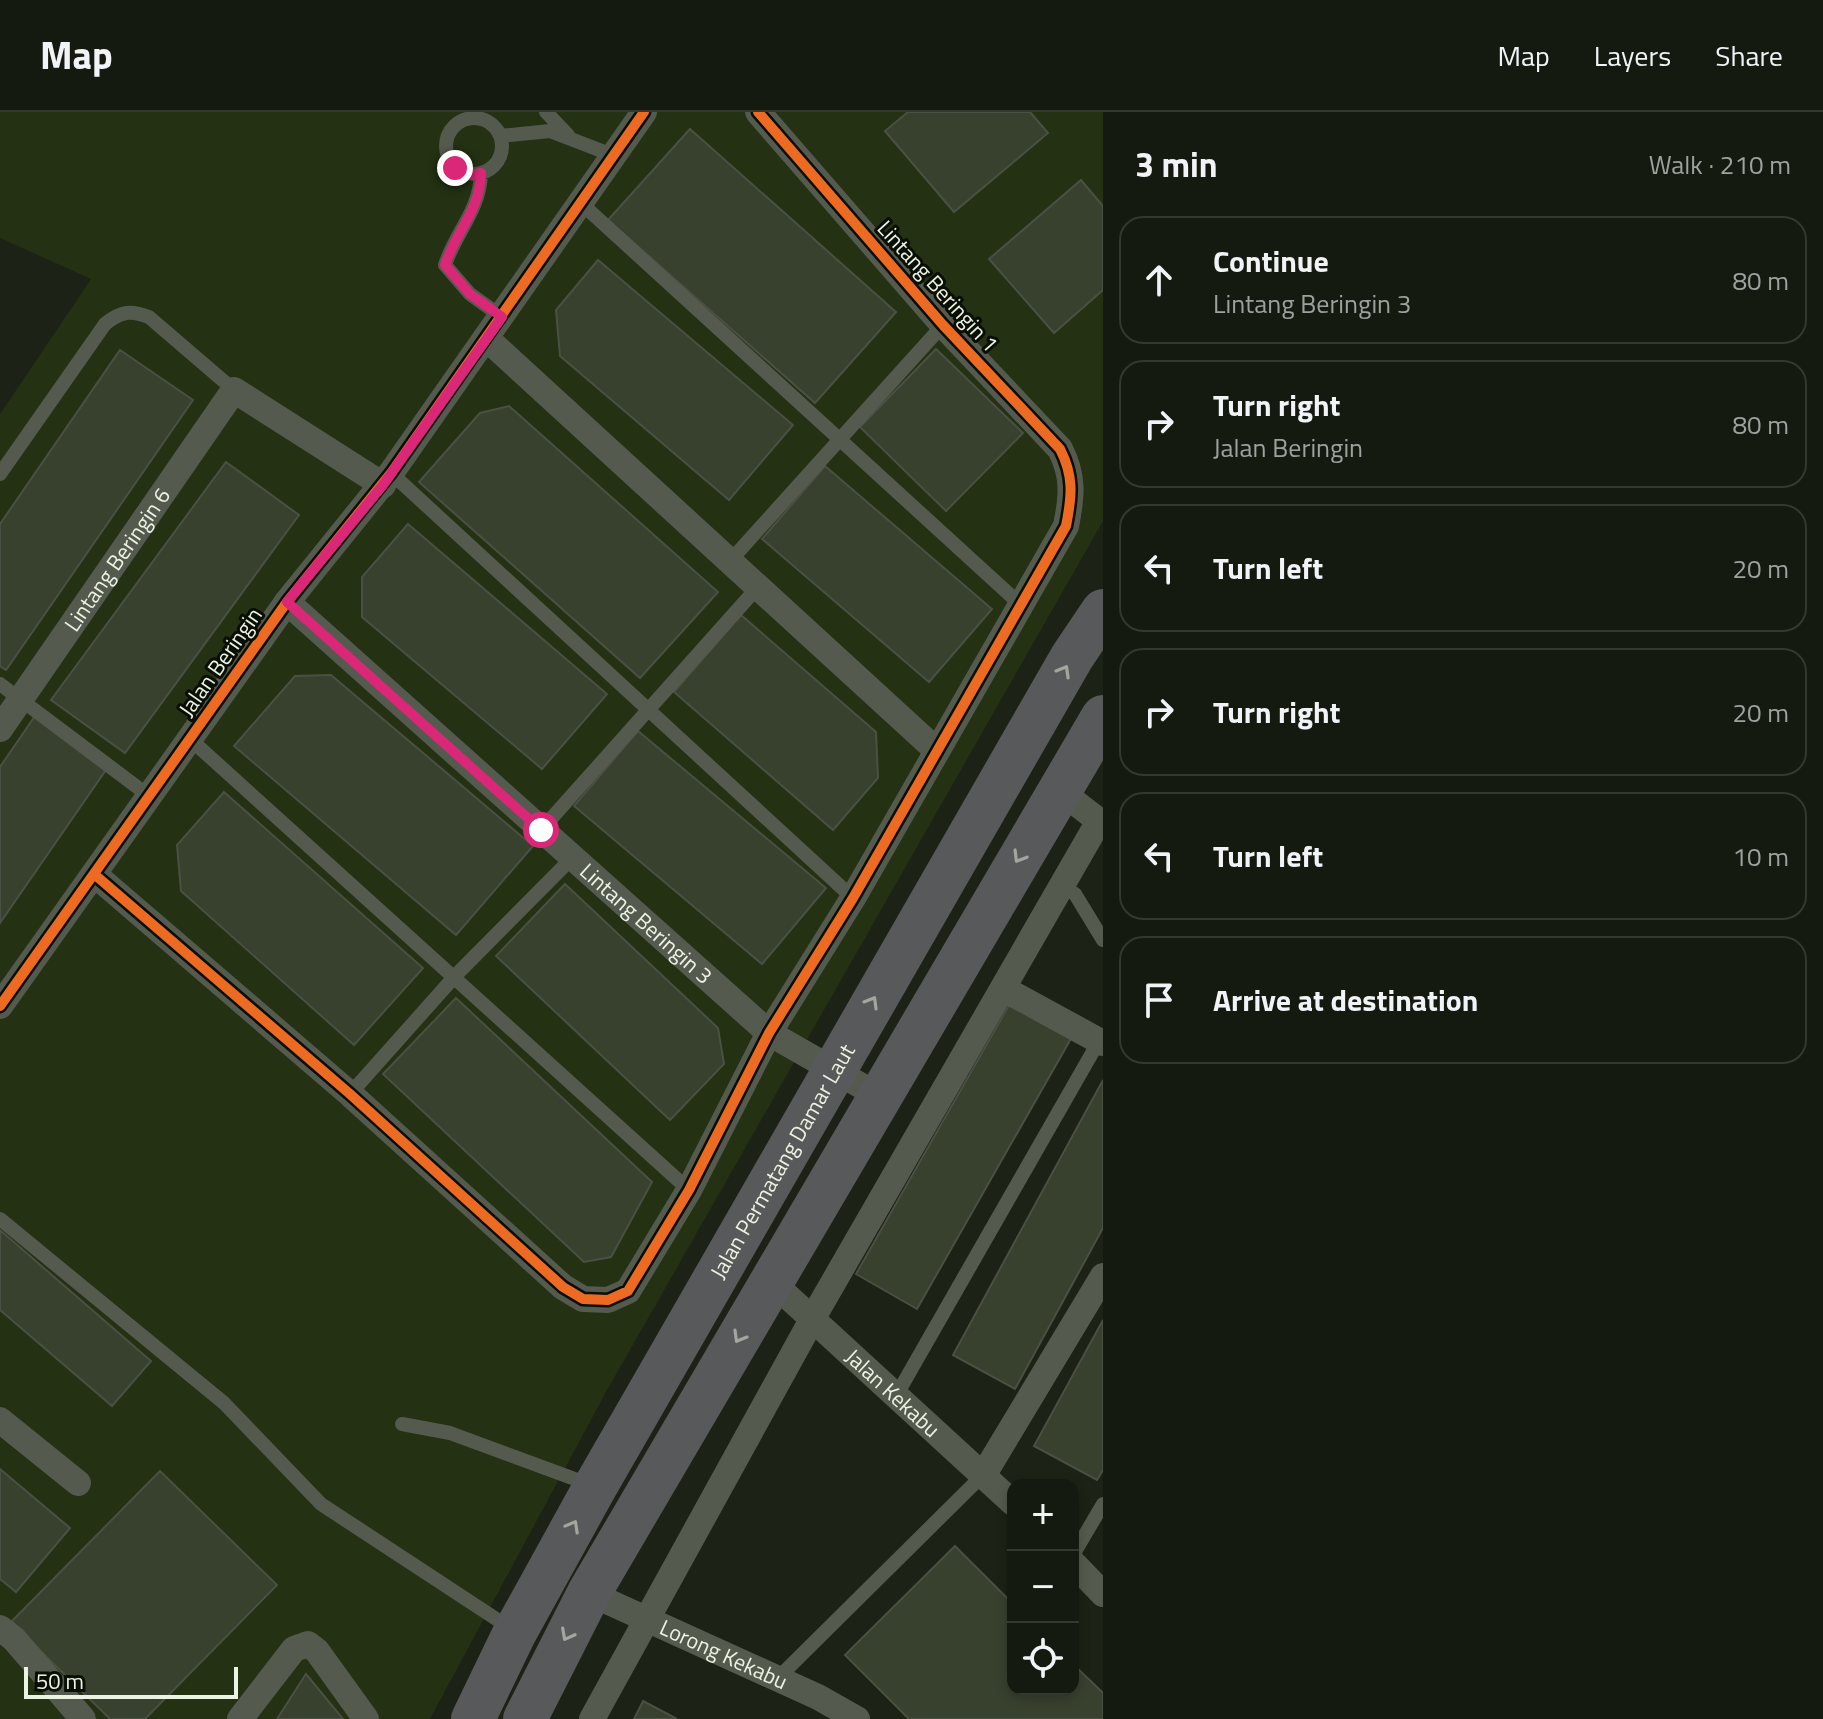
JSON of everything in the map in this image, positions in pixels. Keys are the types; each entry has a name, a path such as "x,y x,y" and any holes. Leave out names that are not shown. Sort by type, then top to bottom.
{"highway":[{"name":"Jalan Permatang Damar Laut","path":"473,1719 515,1632 595,1487 833,1069 1072,657 1103,611"},
{"path":"525,1719 589,1593 950,973 1103,717"},
{"path":"821,1197 859,1167 938,1026 950,973"}],"street":[{"name":"Jalan Beringin","path":"0,1006 287,602 387,479 583,205 644,112"},
{"name":"Lintang Beringin 1","path":"758,112 943,325 1060,449 1070,469 1073,493 1066,526 1021,605"},
{"path":"486,338 936,750"},
{"path":"234,390 387,479"},
{"name":"Lintang Beringin 6","path":"0,729 234,390"},
{"name":"Lintang Beringin 3","path":"287,602 769,1033 879,1096"},
{"path":"94,874 350,1094 563,1287 583,1299 608,1300 628,1291 689,1190 769,1033 853,898 1021,605"},
{"path":"592,1719 814,1316 1101,823 1059,790"},
{"path":"1004,989 1101,1042"},
{"path":"984,1474 1103,1276"},
{"name":"Jalan Kekabu","path":"772,1282 814,1316 1007,1497"},
{"path":"0,1420 78,1483"},
{"path":"1079,1569 1103,1594"},
{"name":"Lorong Kekabu","path":"589,1593 857,1719"},
{"path":"0,1628 14,1639 83,1719"},
{"path":"240,1719 294,1649 308,1644 317,1651 366,1719"}],"lane":[{"path":"546,112 572,138"},
{"path":"477,118 494,125 500,136 501,158 489,171 471,175 455,168 446,152 447,135 460,122 477,118"},
{"path":"500,136 550,131 615,156"},
{"path":"481,173 481,194 466,229 452,243 445,265 470,294 502,317"},
{"path":"583,205 1021,605"},
{"path":"0,474 105,324 118,313 134,311 149,317 234,390"},
{"path":"731,560 943,325"},
{"path":"387,479 650,710 853,898"},
{"path":"541,830 757,588"},
{"path":"0,684 149,796"},
{"path":"190,739 456,975 689,1190"},
{"path":"350,1094 456,975 572,858"},
{"path":"1061,887 1075,894 1103,940"},
{"path":"896,1396 1101,1042"},
{"path":"0,1219 224,1403 321,1504 515,1632"},
{"path":"402,1424 450,1433 563,1471 595,1487"},
{"path":"777,1679 984,1474"},
{"path":"1075,1551 1103,1504"}],"shaded area":[{"path":"0,112 1103,112 1103,521 606,1392 430,1719 0,1719 0,414 91,279 0,238"}],"building":[{"path":"908,112 1030,112 1048,133 954,212 885,131"},
{"path":"690,129 896,312 815,403 608,220"},
{"path":"1081,180 1103,206 1103,290 1054,333 989,259"},
{"path":"598,260 793,425 729,500 560,356 556,310"},
{"path":"936,349 1023,433 946,511 860,427"},
{"path":"120,350 193,400 6,670 0,666 0,524"},
{"path":"509,406 718,592 640,678 419,482 480,413"},
{"path":"226,462 299,515 125,753 51,700"},
{"path":"825,466 992,609 929,682 762,539"},
{"path":"408,524 607,694 542,769 362,617 362,577"},
{"path":"741,615 876,732 878,778 833,830 674,692"},
{"path":"331,675 533,846 456,935 234,746 295,676"},
{"path":"35,716 108,767 0,923 0,767"},
{"path":"638,731 826,888 762,964 574,806"},
{"path":"224,792 423,968 354,1045 181,891 177,845"},
{"path":"565,884 718,1028 724,1064 670,1120 496,956"},
{"path":"456,998 652,1182 611,1257 584,1262 383,1074"},
{"path":"1012,1000 1073,1035 917,1309 856,1274"},
{"path":"1103,1080 1103,1228 1015,1389 953,1355"},
{"path":"0,1230 151,1361 112,1406 0,1310"},
{"path":"1103,1320 1103,1470 1097,1480 1034,1446"},
{"path":"0,1469 70,1528 16,1592 0,1579"},
{"path":"160,1471 277,1585 145,1719 110,1719 11,1622"},
{"path":"955,1546 1007,1598 1007,1695 1079,1695 1079,1670 1103,1693 1103,1719 909,1719 845,1655"},
{"path":"306,1674 343,1719 277,1719"},
{"path":"643,1701 677,1719 634,1719"}],"cycle path":[{"path":"0,1006 287,602 391,473 644,112"},
{"path":"94,874 350,1094 563,1287 583,1299 608,1300 628,1291 689,1190 769,1033 853,898 1066,526 1070,505 1070,477 1060,449 943,325 758,112"}],"route":[{"path":"455,168 471,175 481,173 481,194 466,229 452,243 445,265 470,294 502,317 383,485 287,602 541,830"}]}
